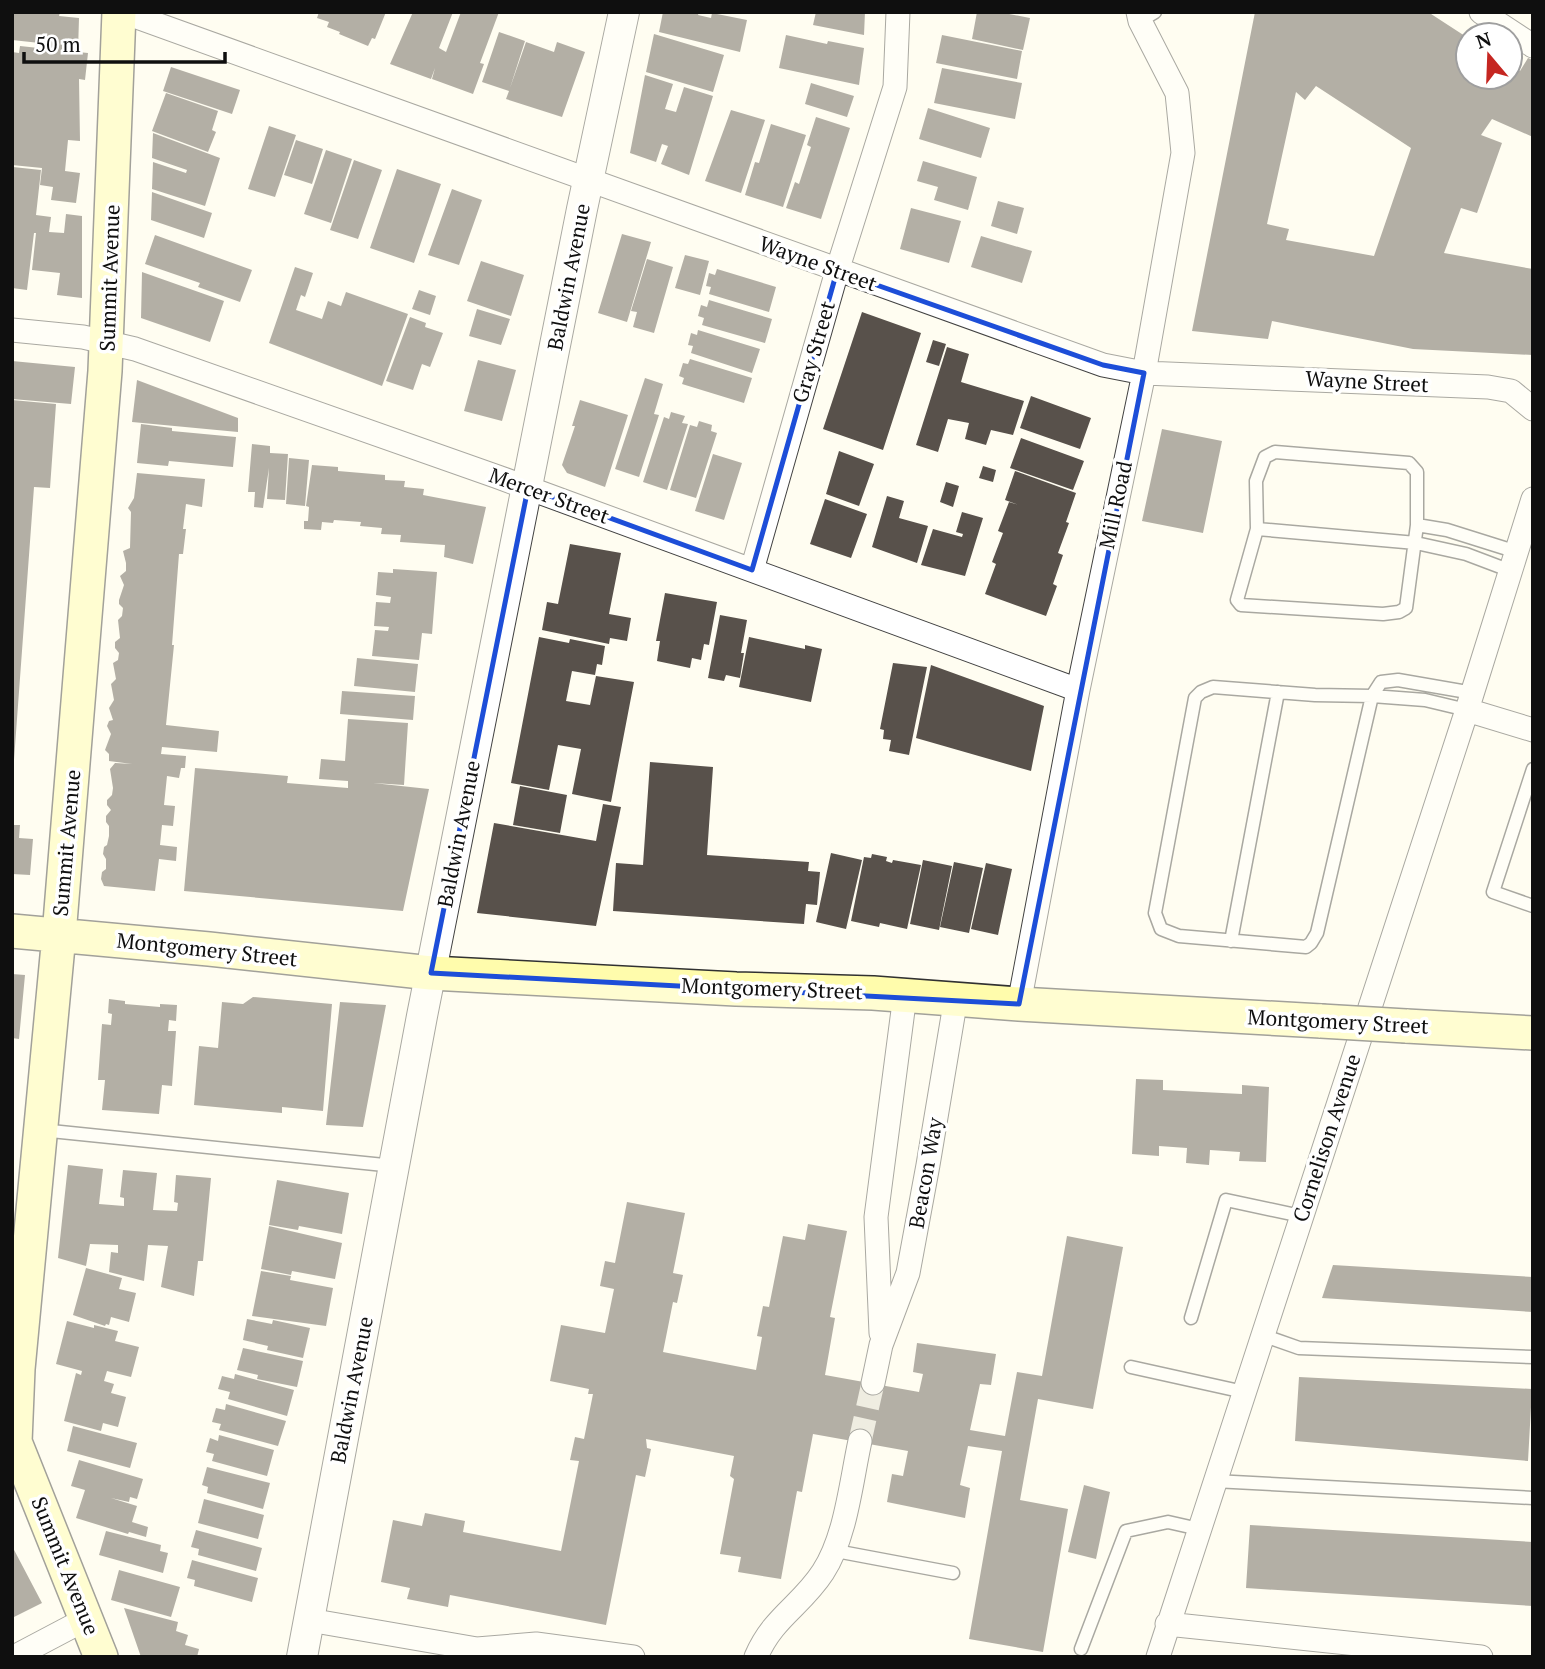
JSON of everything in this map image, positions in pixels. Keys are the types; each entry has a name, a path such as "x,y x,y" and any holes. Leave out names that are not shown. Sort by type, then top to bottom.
{"main road":[{"name":"Summit Avenue","path":"101,1657 15,1442 14,1397 60,935 107,342 121,12"},
{"name":"Montgomery Street","path":"12,931 209,948 431,973 905,995 1533,1033"}],"street":[{"name":"Wayne Street","path":"121,12 1103,365 1144,373 1488,387 1511,391 1533,409"},
{"name":"Baldwin Avenue","path":"302,1657 431,973 624,12"},
{"name":"Gray Street","path":"752,570 837,271 895,87 898,12"},
{"path":"1481,12 1533,46"},
{"name":"Mill Road","path":"1019,1004 1078,690 1144,373 1183,153 1177,93 1144,15"},
{"name":"Mercer Street","path":"12,330 107,342 135,349 528,488 1078,690"},
{"name":"Cornelison Avenue","path":"1158,1657 1470,702 1533,499"},
{"path":"1470,702 1533,730"},
{"name":"Beacon Way","path":"881,1345 876,1217 905,995"},
{"name":"Beacon Way","path":"873,1383 881,1345 908,1273 956,998"},
{"path":"756,1657 763,1639 780,1617 803,1598 836,1551 860,1441"},
{"path":"14,1657 86,1619"},
{"path":"309,1620 477,1649 536,1644 633,1657"},
{"path":"1167,1624 1480,1657"}],"lane":[{"path":"1275,452 1409,463 1416,472 1417,525 1406,608 1399,612 1384,614 1241,605 1237,600 1256,529 1256,481 1265,457 1275,452"},
{"path":"1417,525 1447,530 1514,562"},
{"path":"1256,529 1416,543 1514,562"},
{"path":"1372,696 1317,933 1311,943 1306,947 1231,941 1179,936 1161,929 1155,914 1195,698 1201,692 1213,687 1278,692 1372,696 1470,702"},
{"path":"1231,941 1278,692"},
{"path":"1533,769 1493,892 1533,906"},
{"path":"41,1130 394,1166"},
{"path":"1191,1318 1226,1200 1301,1216"},
{"path":"1262,1335 1299,1348 1533,1357"},
{"path":"1131,1367 1244,1392"},
{"path":"1214,1481 1533,1499"},
{"path":"1081,1649 1126,1531 1168,1522 1199,1529"},
{"path":"836,1551 953,1573"}],"highlighted area":[{"path":"837,271 1103,365 1144,373 1019,1004 431,973 528,488 752,570"}],"building":[{"path":"12,12 60,12 59,16 79,18 78,52 88,53 85,80 79,79 80,141 68,140 65,171 80,173 76,203 51,200 53,187 40,185 42,168 12,165 12,52 19,53 20,46 48,49 49,44 12,40"},
{"path":"319,12 386,12 375,39 372,38 368,46 327,27 329,22 317,18"},
{"path":"413,12 453,12 439,48 446,52 461,12 499,12 480,63 484,64 473,94 432,79 435,68 431,79 390,64"},
{"path":"663,12 699,12 698,15 711,18 712,13 747,20 740,52 659,32"},
{"path":"816,12 865,12 864,35 813,25"},
{"path":"977,12 999,12 1030,18 1023,50 972,39"},
{"path":"1255,12 1428,12 1454,29 1454,91 1524,91 1524,64 1528,58 1533,60 1533,137 1492,119 1481,135 1502,143 1477,213 1461,208 1444,253 1533,269 1533,355 1413,349 1272,321 1268,339 1192,331","holes":["1316,86 1411,148 1374,256 1286,240 1289,229 1267,224 1296,92 1305,100"]},
{"path":"499,32 525,41 510,88 526,42 554,52 557,42 585,52 562,117 506,99 509,91 482,82"},
{"path":"654,34 724,55 713,92 646,72"},
{"path":"786,35 827,44 828,41 864,48 859,85 779,68"},
{"path":"942,35 1022,51 1017,79 936,63"},
{"path":"171,67 240,90 232,114 163,91"},
{"path":"942,68 1022,83 1015,119 934,103"},
{"path":"645,75 673,84 665,109 676,112 684,87 713,96 689,175 661,164 668,146 662,144 656,162 630,153"},
{"path":"811,83 854,96 847,117 805,104"},
{"path":"166,93 218,111 212,130 216,132 208,152 152,131"},
{"path":"928,108 990,128 981,158 919,139"},
{"path":"731,110 765,120 741,193 705,181"},
{"path":"816,117 850,128 821,219 786,208 795,182 799,184 811,147 807,145"},
{"path":"771,124 806,135 783,207 745,195 755,162 759,163"},
{"path":"269,126 296,135 275,197 248,189"},
{"path":"153,133 220,158 205,206 152,189 153,162 186,173 187,170 152,158"},
{"path":"296,140 323,149 312,184 284,175"},
{"path":"326,150 352,159 331,223 304,214"},
{"path":"354,160 382,170 358,239 330,230"},
{"path":"923,161 977,177 968,210 934,200 938,187 917,181"},
{"path":"13,167 41,170 36,215 51,217 49,232 64,233 66,214 82,216 82,298 57,295 60,273 32,270 36,233 27,290 12,288"},
{"path":"397,169 441,184 414,263 370,248"},
{"path":"452,189 482,200 459,265 428,255"},
{"path":"152,192 212,213 204,238 151,220"},
{"path":"998,201 1024,208 1017,234 991,226"},
{"path":"911,208 961,221 949,263 900,249"},
{"path":"622,234 651,242 627,322 598,313"},
{"path":"155,235 252,270 240,302 198,287 200,283 145,264"},
{"path":"981,236 1032,251 1022,283 971,267"},
{"path":"685,255 709,261 700,295 675,288"},
{"path":"647,259 673,267 654,333 633,327 637,312 631,311"},
{"path":"481,261 524,275 511,316 467,301"},
{"path":"295,267 313,273 305,297 301,295 296,310 322,319 328,301 341,306 346,292 408,314 382,386 269,343"},
{"path":"717,269 776,287 769,312 709,294 711,287 706,286 709,273 715,275"},
{"path":"142,272 224,301 210,342 141,318"},
{"path":"419,290 436,296 430,315 412,309"},
{"path":"709,300 772,319 765,343 702,325 704,318 698,316 701,305 707,307"},
{"path":"477,309 510,319 501,345 469,336"},
{"path":"862,312 921,333 883,450 823,429"},
{"path":"410,317 426,323 425,327 443,333 430,367 422,364 413,390 386,381"},
{"path":"698,330 760,349 752,373 691,353 693,346 688,345 691,333 697,335"},
{"path":"933,340 946,344 939,366 926,362"},
{"path":"947,347 969,354 961,382 1024,401 1013,435 991,430 986,445 965,439 969,423 948,419 938,452 916,445"},
{"path":"690,359 752,378 744,403 682,384 684,378 679,376 683,363 688,364"},
{"path":"478,360 516,370 502,421 464,411"},
{"path":"12,361 75,367 71,404 12,399"},
{"path":"645,378 663,384 654,414 659,415 639,477 615,469"},
{"path":"137,380 238,418 238,432 132,422"},
{"path":"1031,396 1091,418 1080,449 1020,428"},
{"path":"12,400 56,404 50,488 34,487 14,760 12,760"},
{"path":"580,400 628,415 605,487 567,473 562,465 575,426 572,426"},
{"path":"671,412 685,416 682,423 688,424 667,490 643,482 664,417 669,419"},
{"path":"699,421 712,425 711,431 717,433 696,498 670,490 690,425 697,427"},
{"path":"141,424 172,428 172,431 236,437 233,467 169,461 168,466 137,463"},
{"path":"1162,429 1222,441 1203,533 1142,521"},
{"path":"1021,438 1084,461 1073,490 1010,468"},
{"path":"252,444 270,446 270,453 288,454 285,500 267,499 269,468 263,508 254,507 255,492 248,492"},
{"path":"839,451 874,464 859,506 826,494"},
{"path":"713,454 742,463 724,520 695,511"},
{"path":"289,458 309,460 305,506 286,504"},
{"path":"312,465 338,467 338,471 385,475 385,480 405,481 404,487 424,489 423,495 486,507 473,564 444,557 445,545 400,542 401,535 381,534 382,528 360,526 361,522 334,520 333,523 322,522 321,530 304,529 304,521 308,521 309,507 306,506"},
{"path":"983,466 996,470 993,482 979,478"},
{"path":"1015,471 1076,493 1058,553 1063,555 1053,584 1057,586 1046,616 985,594 996,564 992,562 1003,533 998,531 1009,502 1019,505 1005,500"},
{"path":"137,473 205,479 202,507 186,504 183,554 179,554 166,725 219,731 217,752 162,747 161,754 186,756 185,768 181,768 179,778 167,776 164,805 175,806 173,826 162,825 160,845 177,847 176,861 159,859 155,891 104,886 101,879 102,872 106,869 103,854 109,836 106,816 111,810 107,800 112,795 113,788 110,769 115,763 132,764 109,761 109,754 105,750 111,734 107,726 109,721 113,720 109,708 114,700 111,684 116,679 113,663 118,660 119,653 115,642 120,638 118,620 122,616 123,608 119,604 124,585 120,576 126,571 123,551 130,548 131,512 128,508 134,498"},
{"path":"946,482 959,486 953,507 940,502"},
{"path":"887,496 904,501 899,518 928,526 917,563 872,547"},
{"path":"825,499 867,514 851,558 810,544"},
{"path":"962,512 983,518 965,576 921,565 933,529 962,537 963,534 956,532"},
{"path":"570,544 621,553 609,614 631,618 627,641 610,638 609,644 542,630 547,602 558,604"},
{"path":"393,569 437,572 432,634 422,633 419,660 372,656 375,630 388,631 389,627 374,626 376,602 390,603 391,597 376,595 378,572 393,573"},
{"path":"665,593 717,602 709,645 704,644 701,660 692,658 690,668 657,661 660,641 656,641"},
{"path":"720,615 747,620 740,678 726,675 724,681 708,678"},
{"path":"539,637 569,643 570,639 605,646 602,665 597,664 595,675 572,671 566,701 590,705 596,676 634,682 611,802 572,794 581,749 558,745 549,790 511,783"},
{"path":"749,637 805,649 805,645 822,649 811,702 739,687"},
{"path":"357,658 418,664 415,692 354,686"},
{"path":"893,663 927,667 909,755 889,751 891,740 883,739 884,730 880,729"},
{"path":"931,665 1044,706 1031,771 916,738"},
{"path":"342,691 415,696 413,720 340,714"},
{"path":"348,719 408,723 404,785 373,783 429,789 403,911 184,891 195,768 288,776 287,783 348,788 348,781 319,779 321,759 345,761"},
{"path":"650,762 713,767 707,855 809,862 808,871 820,872 817,905 806,904 804,924 613,911 616,863 643,865"},
{"path":"520,786 567,795 560,833 513,825"},
{"path":"603,804 621,807 596,926 477,913 494,823 596,841"},
{"path":"12,825 20,825 19,838 33,839 30,875 12,874"},
{"path":"831,853 862,860 846,929 816,922"},
{"path":"872,854 887,857 886,861 892,863 893,860 921,865 907,929 880,923 879,927 851,921 864,857 871,858"},
{"path":"923,860 952,866 939,930 910,924"},
{"path":"954,862 983,868 969,933 940,927"},
{"path":"986,863 1012,869 998,935 971,929"},
{"path":"12,974 25,975 19,1039 12,1038"},
{"path":"253,997 332,1004 323,1111 282,1107 282,1113 194,1105 199,1046 218,1048 222,1002 243,1004"},
{"path":"109,999 125,1001 125,1004 160,1007 160,1004 177,1005 176,1021 169,1020 168,1031 176,1031 172,1086 162,1085 159,1114 102,1110 105,1080 98,1080 102,1024 111,1025"},
{"path":"340,1002 386,1005 363,1127 326,1125"},
{"path":"1136,1079 1163,1080 1163,1090 1242,1094 1242,1085 1269,1087 1266,1162 1239,1161 1240,1152 1210,1150 1209,1165 1186,1163 1187,1148 1159,1146 1159,1156 1132,1154"},
{"path":"68,1165 103,1169 99,1204 124,1206 124,1198 120,1197 123,1170 157,1173 153,1210 177,1211 178,1203 174,1202 176,1175 211,1178 203,1261 198,1261 194,1296 161,1287 168,1246 148,1245 144,1281 109,1272 111,1252 118,1253 118,1245 90,1244 86,1266 58,1258"},
{"path":"277,1180 349,1193 342,1234 299,1226 298,1230 269,1225"},
{"path":"627,1202 685,1213 673,1273 683,1275 677,1303 673,1302 663,1352 756,1370 762,1337 757,1336 763,1306 769,1307 783,1236 805,1240 808,1224 847,1231 830,1317 835,1318 825,1375 919,1392 923,1374 913,1372 917,1343 996,1354 991,1385 980,1384 970,1430 1005,1436 1017,1372 1042,1376 1067,1236 1123,1247 1093,1409 1038,1399 1020,1500 1068,1509 1043,1652 969,1639 1002,1451 968,1446 960,1485 970,1488 965,1518 887,1502 892,1474 903,1476 908,1451 813,1434 802,1492 797,1491 781,1579 738,1572 741,1557 720,1554 734,1479 730,1476 734,1456 646,1439 647,1448 651,1449 645,1477 636,1475 606,1625 450,1595 448,1607 407,1599 410,1588 381,1582 393,1520 422,1526 425,1513 465,1521 463,1532 561,1551 579,1461 570,1460 575,1437 584,1439 593,1394 588,1394 589,1389 550,1381 561,1325 605,1333 614,1289 600,1286 605,1261 615,1263"},
{"path":"269,1226 342,1243 335,1279 292,1271 291,1275 261,1269"},
{"path":"1333,1265 1533,1277 1533,1312 1322,1298"},
{"path":"86,1268 122,1278 119,1289 136,1293 129,1322 111,1317 109,1325 105,1326 73,1315"},
{"path":"261,1271 333,1288 326,1326 252,1316"},
{"path":"247,1319 272,1324 273,1320 310,1328 303,1358 267,1350 268,1346 243,1340"},
{"path":"67,1321 118,1331 115,1341 139,1347 131,1377 107,1371 104,1381 114,1384 111,1393 126,1397 118,1427 103,1423 101,1431 64,1421 76,1373 81,1375 82,1371 56,1364"},
{"path":"243,1348 303,1361 297,1387 257,1379 258,1375 237,1370"},
{"path":"235,1374 294,1390 287,1416 228,1399 230,1392 218,1389 222,1376 234,1379"},
{"path":"1299,1377 1532,1389 1528,1461 1295,1441"},
{"path":"226,1404 286,1421 278,1446 219,1430 221,1424 212,1422 216,1408 225,1410"},
{"path":"73,1426 137,1443 130,1468 67,1451"},
{"path":"219,1435 274,1450 267,1476 212,1461 214,1454 206,1452 210,1438 218,1441"},
{"path":"79,1460 143,1479 137,1499 130,1497 129,1502 111,1498 137,1506 132,1522 148,1527 146,1537 76,1518 85,1490 71,1486"},
{"path":"207,1467 270,1483 263,1509 207,1493 208,1487 202,1485"},
{"path":"1084,1485 1110,1492 1096,1559 1068,1552"},
{"path":"204,1499 264,1515 258,1539 198,1523"},
{"path":"1250,1525 1533,1542 1533,1606 1246,1588"},
{"path":"196,1530 262,1548 256,1571 198,1555 199,1549 191,1547"},
{"path":"106,1531 161,1545 160,1551 168,1553 163,1573 99,1555"},
{"path":"12,1546 42,1603 12,1618"},
{"path":"192,1560 258,1578 252,1602 194,1586 195,1580 187,1578"},
{"path":"119,1570 180,1587 171,1617 111,1600"},
{"path":"124,1608 178,1622 176,1631 188,1635 185,1645 199,1649 197,1657 141,1657"}],"tunnel":[{"path":"860,1441 873,1383"}]}
